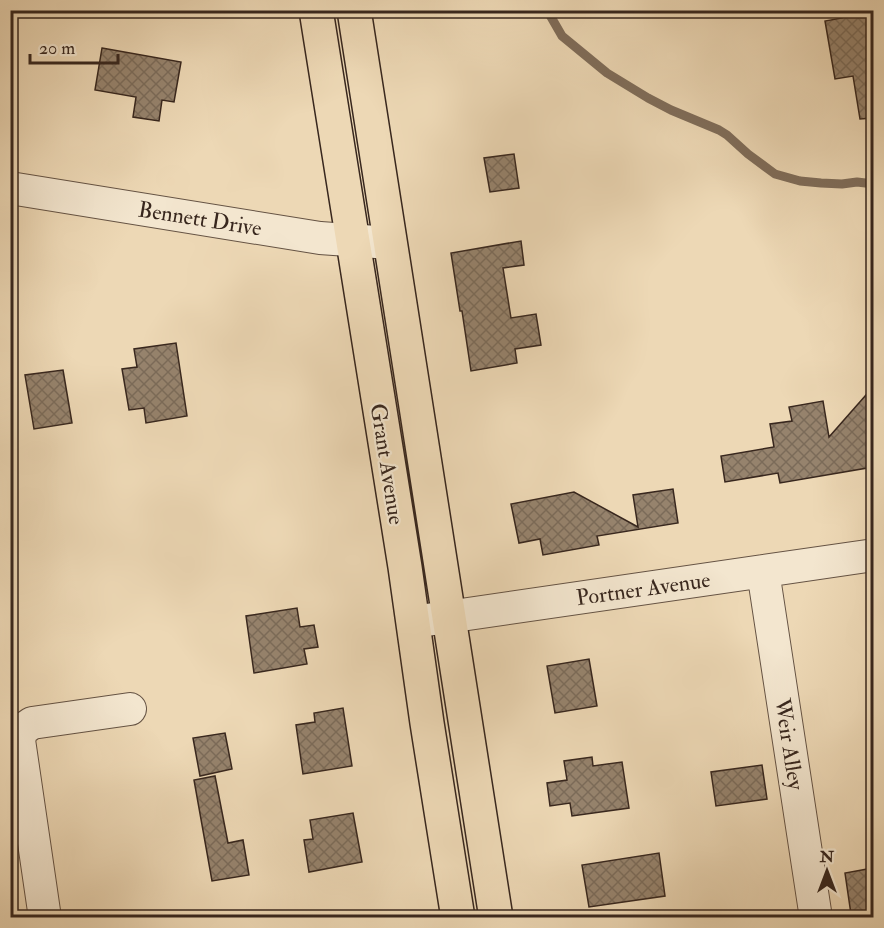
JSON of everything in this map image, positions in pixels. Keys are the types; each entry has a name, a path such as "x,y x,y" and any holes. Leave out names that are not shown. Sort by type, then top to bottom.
{"main road":[{"name":"Grant Avenue","path":"316,10 405,567 458,918"},
{"name":"Grant Avenue","path":"354,10 496,918"}],"street":[{"name":"Bennett Drive","path":"10,188 320,238 390,243"},
{"name":"Portner Avenue","path":"412,622 873,555"},
{"name":"Weir Alley","path":"763,571 816,918"},
{"path":"45,918 18,792 19,740 22,730 32,723 130,709"}],"building":[{"path":"841,10 866,10 867,14 873,13 873,118 860,119 853,76 835,79 825,21 842,18"},
{"path":"102,48 181,62 174,102 162,100 159,121 133,117 136,97 95,90"},
{"path":"514,154 519,188 490,192 484,158"},
{"path":"521,241 524,265 503,268 511,318 536,314 541,345 515,349 517,363 471,371 451,253"},
{"path":"176,343 187,416 146,423 144,408 129,410 122,369 137,367 134,349"},
{"path":"63,370 72,423 34,429 25,375"},
{"path":"873,387 873,467 780,483 778,473 725,482 721,456 774,447 770,424 792,421 789,407 823,401 829,437"},
{"path":"673,489 678,523 597,536 599,545 543,555 540,539 519,543 511,504 574,492 638,527 633,495"},
{"path":"297,608 300,627 314,625 318,647 304,649 307,664 254,673 246,616"},
{"path":"589,659 597,706 555,713 547,666"},
{"path":"343,708 352,766 303,774 296,725 315,722 314,713"},
{"path":"225,733 232,769 200,776 193,738"},
{"path":"592,757 593,766 622,762 629,808 572,816 570,803 550,806 547,783 567,780 564,761"},
{"path":"762,765 767,799 716,806 711,772"},
{"path":"215,776 228,843 243,840 249,875 212,881 194,780"},
{"path":"353,813 362,862 309,872 304,840 313,839 310,820"},
{"path":"659,853 665,896 589,907 582,865"},
{"path":"873,868 873,910 851,914 845,873"}],"waterway":[{"path":"547,10 562,36 607,73 671,110 719,130 775,174 800,181 874,184"}]}
